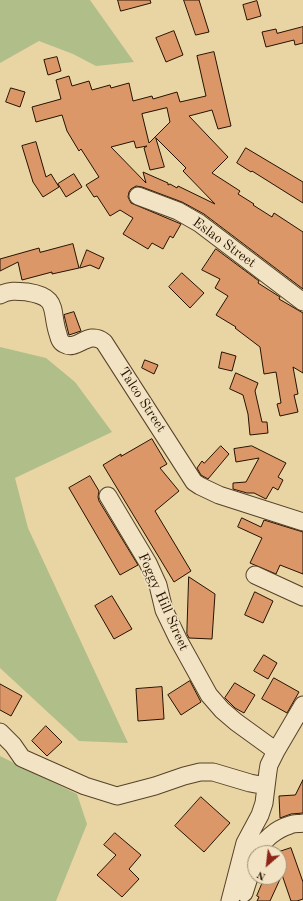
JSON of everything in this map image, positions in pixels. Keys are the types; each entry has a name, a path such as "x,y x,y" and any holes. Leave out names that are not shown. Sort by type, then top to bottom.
{"street":[{"name":"Eslao Street","path":"138,196 160,203 193,220 303,302"},
{"name":"Talco Street","path":"0,295 17,290 37,293 48,299 54,307 56,328 60,341 66,345 71,346 93,337 104,342 194,482 219,495 303,522"},
{"name":"Foggy Hill Street","path":"108,496 148,564 158,585 164,610 169,622 210,696 222,710 236,722 276,751"},
{"path":"255,575 303,597"},
{"path":"230,901 245,843 262,810 268,772 276,751 303,705"},
{"path":"0,732 13,745 22,758 85,786 117,796 200,772 213,772 266,786"},
{"path":"261,845 271,836 290,824 303,823"},
{"path":"241,901 247,883"}],"green space":[{"path":"0,0 90,0 134,62 96,66 73,54 39,41 0,63"},
{"path":"0,347 46,358 75,382 112,432 15,478 28,528 128,743 79,741 0,668"},
{"path":"0,756 77,794 87,824 56,901 0,901"}],"building":[{"path":"118,0 150,0 151,3 121,11"},
{"path":"184,0 199,0 209,32 196,35"},
{"path":"257,1 261,16 247,20 243,5"},
{"path":"303,27 303,43 295,45 294,40 266,47 262,32 276,29 277,33"},
{"path":"174,31 183,55 166,62 156,38"},
{"path":"214,52 231,126 218,129 212,110 189,116 228,157 212,173 240,191 238,194 254,204 253,205 272,217 274,213 303,232 303,289 204,214 182,202 142,187 136,186 131,189 128,197 131,203 181,224 173,238 170,236 163,249 152,243 148,249 123,234 133,218 120,210 110,216 97,196 94,197 86,185 99,177 81,149 79,151 67,131 62,115 36,122 32,107 61,99 56,80 69,76 72,86 89,81 92,90 110,85 111,88 129,83 133,101 152,96 153,99 177,92 180,102 206,96 197,56","holes":["167,108 170,122 149,143 142,114","156,138 186,168 183,171 215,204 178,186 177,188 170,184 168,185 168,183 143,172 146,183 111,147 134,141 136,148 147,146 144,148 150,170 164,167"]},
{"path":"57,57 61,71 48,75 44,60"},
{"path":"11,88 25,92 20,107 6,102"},
{"path":"36,142 46,177 51,174 59,187 43,197 33,182 22,146"},
{"path":"246,148 303,182 303,203 237,163"},
{"path":"74,174 82,187 66,197 58,184"},
{"path":"73,244 79,268 52,274 52,272 22,280 18,262 0,271 0,259 39,248 40,252"},
{"path":"216,249 259,281 258,283 280,297 279,299 303,313 303,373 293,367 298,394 294,395 298,412 280,416 277,404 281,403 276,372 264,374 260,347 235,328 236,327 216,315 228,296 215,288 220,279 202,270"},
{"path":"87,250 104,258 99,269 90,265 80,268"},
{"path":"182,273 204,293 190,308 169,287"},
{"path":"74,312 81,331 69,335 64,315"},
{"path":"222,352 236,356 232,371 219,368"},
{"path":"145,360 158,365 154,374 142,368"},
{"path":"236,373 258,383 255,391 262,422 267,422 268,433 250,435 248,414 243,395 230,389"},
{"path":"152,439 167,464 160,468 179,491 155,511 191,571 174,582 103,465 121,454 121,456"},
{"path":"221,446 229,454 208,479 201,475 197,468 202,461 204,463"},
{"path":"252,446 286,463 278,477 283,480 278,490 273,487 266,499 254,493 247,493 233,489 233,483 246,482 259,458 236,462 234,449"},
{"path":"90,476 99,491 99,501 138,565 120,575 69,488"},
{"path":"242,518 261,527 264,520 303,532 303,574 280,565 276,574 250,563 262,538 238,527"},
{"path":"189,577 215,594 212,639 189,638 187,634"},
{"path":"255,592 273,601 263,623 245,615"},
{"path":"112,596 132,629 114,639 95,606"},
{"path":"264,655 277,663 268,679 254,671"},
{"path":"274,678 299,692 287,713 262,699"},
{"path":"190,681 201,702 181,715 168,695"},
{"path":"235,683 255,695 244,713 235,708 225,698"},
{"path":"0,684 22,696 11,716 0,710"},
{"path":"162,687 164,719 138,721 136,689"},
{"path":"46,726 62,742 47,756 32,741"},
{"path":"303,780 303,813 291,814 280,818 279,796 295,795"},
{"path":"201,797 230,823 204,852 175,826"},
{"path":"115,833 141,855 129,869 139,879 122,897 97,875 116,855 104,845"},
{"path":"291,848 303,882 303,899 297,901 291,901 286,885 287,885 287,849"},
{"path":"262,885 277,885 270,901 257,901 259,897 257,896"}]}
